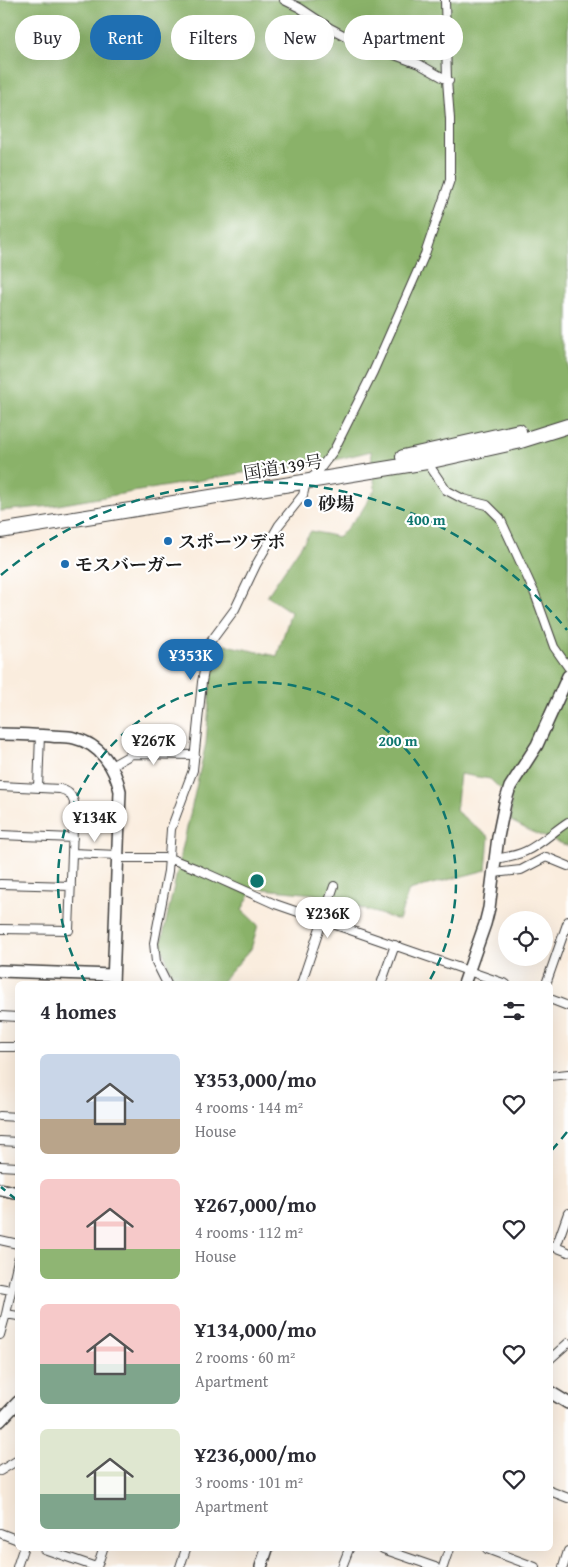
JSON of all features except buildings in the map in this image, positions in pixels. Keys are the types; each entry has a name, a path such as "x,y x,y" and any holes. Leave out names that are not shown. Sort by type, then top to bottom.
{"highway":[{"name":"国道139号","path":"0,521 317,473 514,433 568,417"},
{"name":"国道139号","path":"0,531 427,462 517,442 568,426"}],"street":[{"path":"284,0 349,38 419,64 449,81"},
{"path":"166,981 156,962 154,943 168,871 171,829 193,770 202,682 209,644 234,609 279,525 303,495 306,482 317,473 334,450 425,254 450,180 449,81 445,0"},
{"path":"427,462 446,490 463,499 488,505 500,518 535,594 554,647 568,667"},
{"path":"465,981 485,924 492,895 498,837 510,787 537,745 568,676"},
{"path":"0,734 74,738 90,743 111,766 120,791 113,979 0,970"},
{"path":"38,788 40,735"},
{"path":"111,766 132,754 195,755"},
{"path":"0,786 60,788 72,795 74,802 69,930 0,929"},
{"path":"495,859 527,851 568,822"},
{"path":"0,835 73,838"},
{"path":"73,854 168,858 275,904 497,981"},
{"path":"494,873 521,870 546,858 568,866"},
{"path":"0,884 71,886"},
{"path":"302,981 334,886"},
{"path":"547,981 568,921"},
{"path":"382,981 395,945"},
{"path":"553,1000 568,1006"},
{"path":"0,1016 15,1016"},
{"path":"0,1047 15,1047"},
{"path":"553,1076 568,1074"},
{"path":"0,1116 15,1117"},
{"path":"0,1141 15,1142"},
{"path":"0,1166 15,1167"},
{"path":"0,1189 15,1192"},
{"path":"568,1213 553,1246 568,1252"},
{"path":"0,1240 15,1243"},
{"path":"0,1333 15,1273"},
{"path":"0,1288 11,1290"},
{"path":"6,1314 15,1316"},
{"path":"553,1356 568,1343"},
{"path":"553,1394 568,1403"},
{"path":"0,1421 15,1405"},
{"path":"0,1471 15,1462"},
{"path":"553,1492 568,1498"},
{"path":"0,1534 15,1539"},
{"path":"17,1567 22,1551"},
{"path":"50,1551 96,1567 102,1551"},
{"path":"180,1567 185,1551"},
{"path":"261,1567 266,1551"},
{"path":"342,1567 348,1551"},
{"path":"400,1551 435,1567"},
{"path":"442,1567 448,1551"},
{"path":"492,1551 535,1567"},
{"path":"563,1567 568,1551"}],"green space":[{"path":"0,0 568,0 568,846 532,832 511,821 511,799 490,779 460,774 456,811 489,837 486,870 409,890 399,920 314,894 253,888 242,910 258,925 251,949 223,981 174,981 161,944 206,743 212,665 221,644 277,656 291,612 267,596 311,531 339,537 361,512 375,489 371,451 311,466 260,470 52,506 0,511"}],"place":[{"name":"砂場","path":"308,503"},
{"name":"スポーツデポ","path":"168,541"},
{"name":"モスバーガー","path":"65,564"}]}
